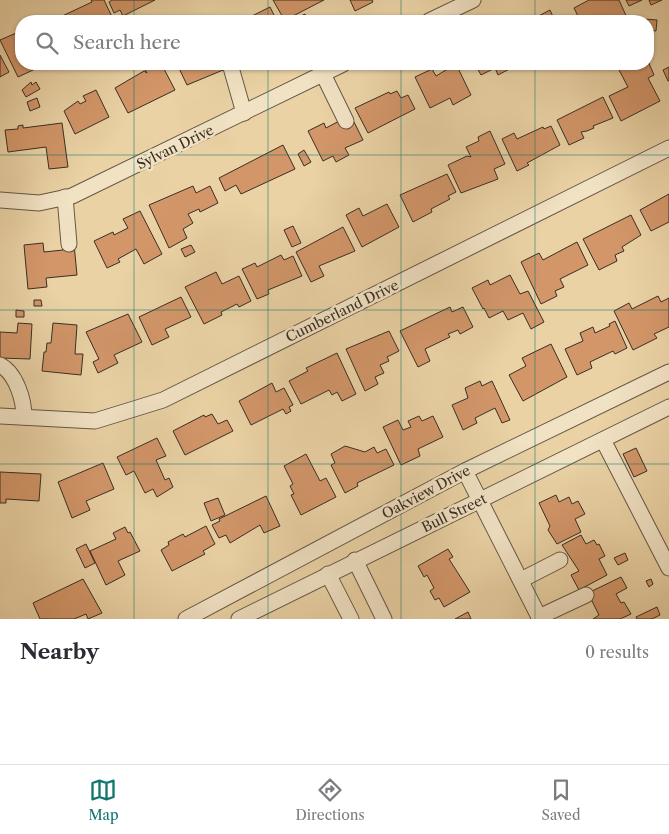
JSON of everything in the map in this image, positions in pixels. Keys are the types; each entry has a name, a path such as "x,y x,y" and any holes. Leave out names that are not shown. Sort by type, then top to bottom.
{"street":[{"path":"442,15 473,0"},
{"path":"232,70 244,113"},
{"name":"Sylvan Drive","path":"0,200 39,203 65,197 110,179 331,70"},
{"path":"323,74 346,121"},
{"name":"Cumberland Drive","path":"0,416 95,420 163,400 669,148"},
{"path":"65,197 69,244"},
{"path":"0,365 6,368 16,384 24,404 24,417"},
{"name":"Oakview Drive","path":"186,619 465,471 669,372"},
{"name":"Bull Street","path":"239,619 354,560 669,407"},
{"path":"603,440 669,568"},
{"path":"465,471 540,618 586,595"},
{"path":"354,560 384,619"},
{"path":"521,580 560,560"},
{"path":"328,574 351,619"}],"building":[{"path":"91,0 104,0 111,15 64,15 92,2"},
{"path":"112,0 155,0 125,15 122,15 120,10 114,13 109,2"},
{"path":"273,0 324,0 295,15 282,15"},
{"path":"350,0 372,0 373,2 355,11"},
{"path":"589,0 619,0 626,15 578,15 574,8"},
{"path":"626,0 642,0 629,6"},
{"path":"649,0 662,0 651,5"},
{"path":"270,7 274,15 254,15"},
{"path":"550,10 552,15 541,15"},
{"path":"654,20 657,20 656,31 654,31"},
{"path":"15,34 15,70 33,70 18,77 0,40"},
{"path":"0,55 9,72 0,77"},
{"path":"669,67 669,81 668,81 663,70"},
{"path":"145,70 165,70 175,90 128,113 115,88 144,71 147,73"},
{"path":"180,70 223,70 187,85"},
{"path":"430,70 433,70 436,76 446,70 459,70 471,95 453,105 450,98 430,108 415,77"},
{"path":"478,70 491,70 481,75"},
{"path":"496,70 508,70 498,75"},
{"path":"619,70 652,70 654,75 648,78 660,101 621,121 609,96 628,87"},
{"path":"31,82 32,85 36,82 40,89 26,97 22,90"},
{"path":"96,90 109,117 75,134 64,111 78,101 80,104 86,101 83,96"},
{"path":"397,91 401,98 408,95 415,109 368,133 355,108 389,92 390,94"},
{"path":"603,97 613,118 593,126 594,128 581,132 584,138 569,145 557,120"},
{"path":"37,98 40,107 30,111 27,102"},
{"path":"352,118 363,140 345,148 349,155 336,162 333,156 323,161 308,131 324,123 326,128 341,120"},
{"path":"62,123 68,167 49,169 46,147 8,152 5,130 18,129 18,126 23,125 23,128"},
{"path":"551,126 560,145 527,163 529,165 517,171 502,139 514,133 517,139 543,127 544,129"},
{"path":"490,131 505,164 494,169 498,179 461,193 448,165 467,156 471,157 466,147 479,141 478,137"},
{"path":"283,145 295,169 241,194 236,185 225,191 219,178"},
{"path":"304,150 311,162 304,166 298,154"},
{"path":"447,174 456,192 448,196 450,199 431,209 432,212 413,222 400,195"},
{"path":"193,186 196,193 210,186 218,203 200,212 199,209 188,214 193,223 183,229 187,238 169,248 149,205"},
{"path":"669,194 669,222 651,231 640,210"},
{"path":"387,204 399,227 362,247 346,215 359,208 363,216"},
{"path":"140,211 162,254 144,264 136,249 118,259 120,262 107,268 94,241 113,232 114,235 128,228 123,219"},
{"path":"631,215 641,235 622,247 624,251 615,255 617,261 599,270 583,239"},
{"path":"293,226 301,243 292,247 284,230"},
{"path":"343,227 355,251 319,266 324,276 311,282 296,252"},
{"path":"577,242 588,265 560,279 564,287 555,291 557,296 541,304 521,262 539,253 543,260"},
{"path":"43,243 44,252 63,250 62,245 74,244 77,275 46,278 47,287 28,289 24,245"},
{"path":"191,245 195,252 185,257 181,249"},
{"path":"281,255 284,260 293,256 302,276 268,290 269,294 257,299 242,269 255,263 257,267"},
{"path":"216,272 222,284 239,276 251,301 239,307 237,304 221,312 222,315 204,324 185,287"},
{"path":"510,275 520,294 528,291 544,322 531,329 523,313 508,320 503,311 489,318 472,288 488,280 490,285"},
{"path":"658,296 661,302 669,298 669,327 654,334 657,338 633,350 614,311 629,303 632,309"},
{"path":"181,297 191,317 165,329 169,337 152,345 139,317"},
{"path":"34,300 41,300 42,306 34,306"},
{"path":"450,307 452,312 463,307 473,327 460,334 458,330 448,334 450,337 425,349 430,361 418,367 400,331"},
{"path":"16,310 24,311 24,317 16,317"},
{"path":"128,314 142,342 114,355 118,363 98,373 93,362 99,359 86,332"},
{"path":"615,321 627,348 615,354 613,351 590,362 592,368 577,375 565,349 583,341 580,333 593,327 595,333 610,326 609,324"},
{"path":"18,323 32,324 30,359 0,358 0,332 17,333"},
{"path":"53,323 77,325 75,354 83,354 81,375 42,371 44,352 46,352 47,343 51,343"},
{"path":"389,331 399,351 387,357 389,361 380,365 384,373 375,377 378,384 365,391 346,349"},
{"path":"551,344 567,377 523,401 509,375 526,366 522,358"},
{"path":"337,353 356,394 342,401 337,392 332,395 329,390 301,404 289,381 308,371 306,368"},
{"path":"480,381 482,386 492,381 510,420 502,423 495,408 475,418 477,423 463,430 452,405 468,398 465,388"},
{"path":"272,383 276,392 284,388 293,405 289,407 291,411 286,414 283,409 251,425 239,401"},
{"path":"212,414 218,424 227,420 233,431 185,455 173,431 204,415 205,417"},
{"path":"419,416 422,421 433,416 443,437 418,449 420,456 401,465 383,427 398,420 403,430 411,427 408,421"},
{"path":"157,438 166,456 156,460 165,480 169,478 173,487 157,497 153,489 145,493 134,471 126,475 117,457"},
{"path":"345,446 365,452 374,447 377,453 386,449 394,465 357,483 358,486 345,493 331,465 335,463 331,454"},
{"path":"636,448 647,471 634,477 623,454"},
{"path":"306,454 320,481 326,478 336,497 301,515 291,495 294,494 290,486 293,484 284,466"},
{"path":"103,463 114,489 86,501 90,510 72,518 58,482"},
{"path":"0,472 41,474 39,501 6,499 6,503 0,503"},
{"path":"556,495 559,502 569,497 572,504 578,501 585,514 575,519 581,532 557,544 548,530 550,526 539,503"},
{"path":"266,496 280,526 264,533 260,525 230,543 226,535 219,538 212,525 220,521 219,519"},
{"path":"218,498 225,515 211,521 204,503"},
{"path":"206,526 215,544 203,551 205,554 172,571 161,550 169,545 168,542 183,534 185,537"},
{"path":"125,527 128,533 130,532 140,551 118,561 125,575 106,585 90,551 116,539 113,533"},
{"path":"581,535 586,544 594,540 597,545 599,544 605,556 599,559 607,575 579,590 571,575 579,571 562,545"},
{"path":"86,544 95,563 85,568 76,549"},
{"path":"448,549 453,557 449,559 470,592 444,607 439,598 435,600 430,591 434,588 427,575 424,577 418,566"},
{"path":"625,553 628,560 618,565 614,558"},
{"path":"621,577 627,588 616,594 621,603 624,602 631,614 620,619 593,619 599,615 588,593"},
{"path":"83,579 102,613 88,619 86,614 74,619 40,619 33,603"},
{"path":"651,579 653,584 649,587 646,581"},
{"path":"657,607 660,615 652,619 637,619 636,617"},
{"path":"468,612 471,619 455,619"}]}
